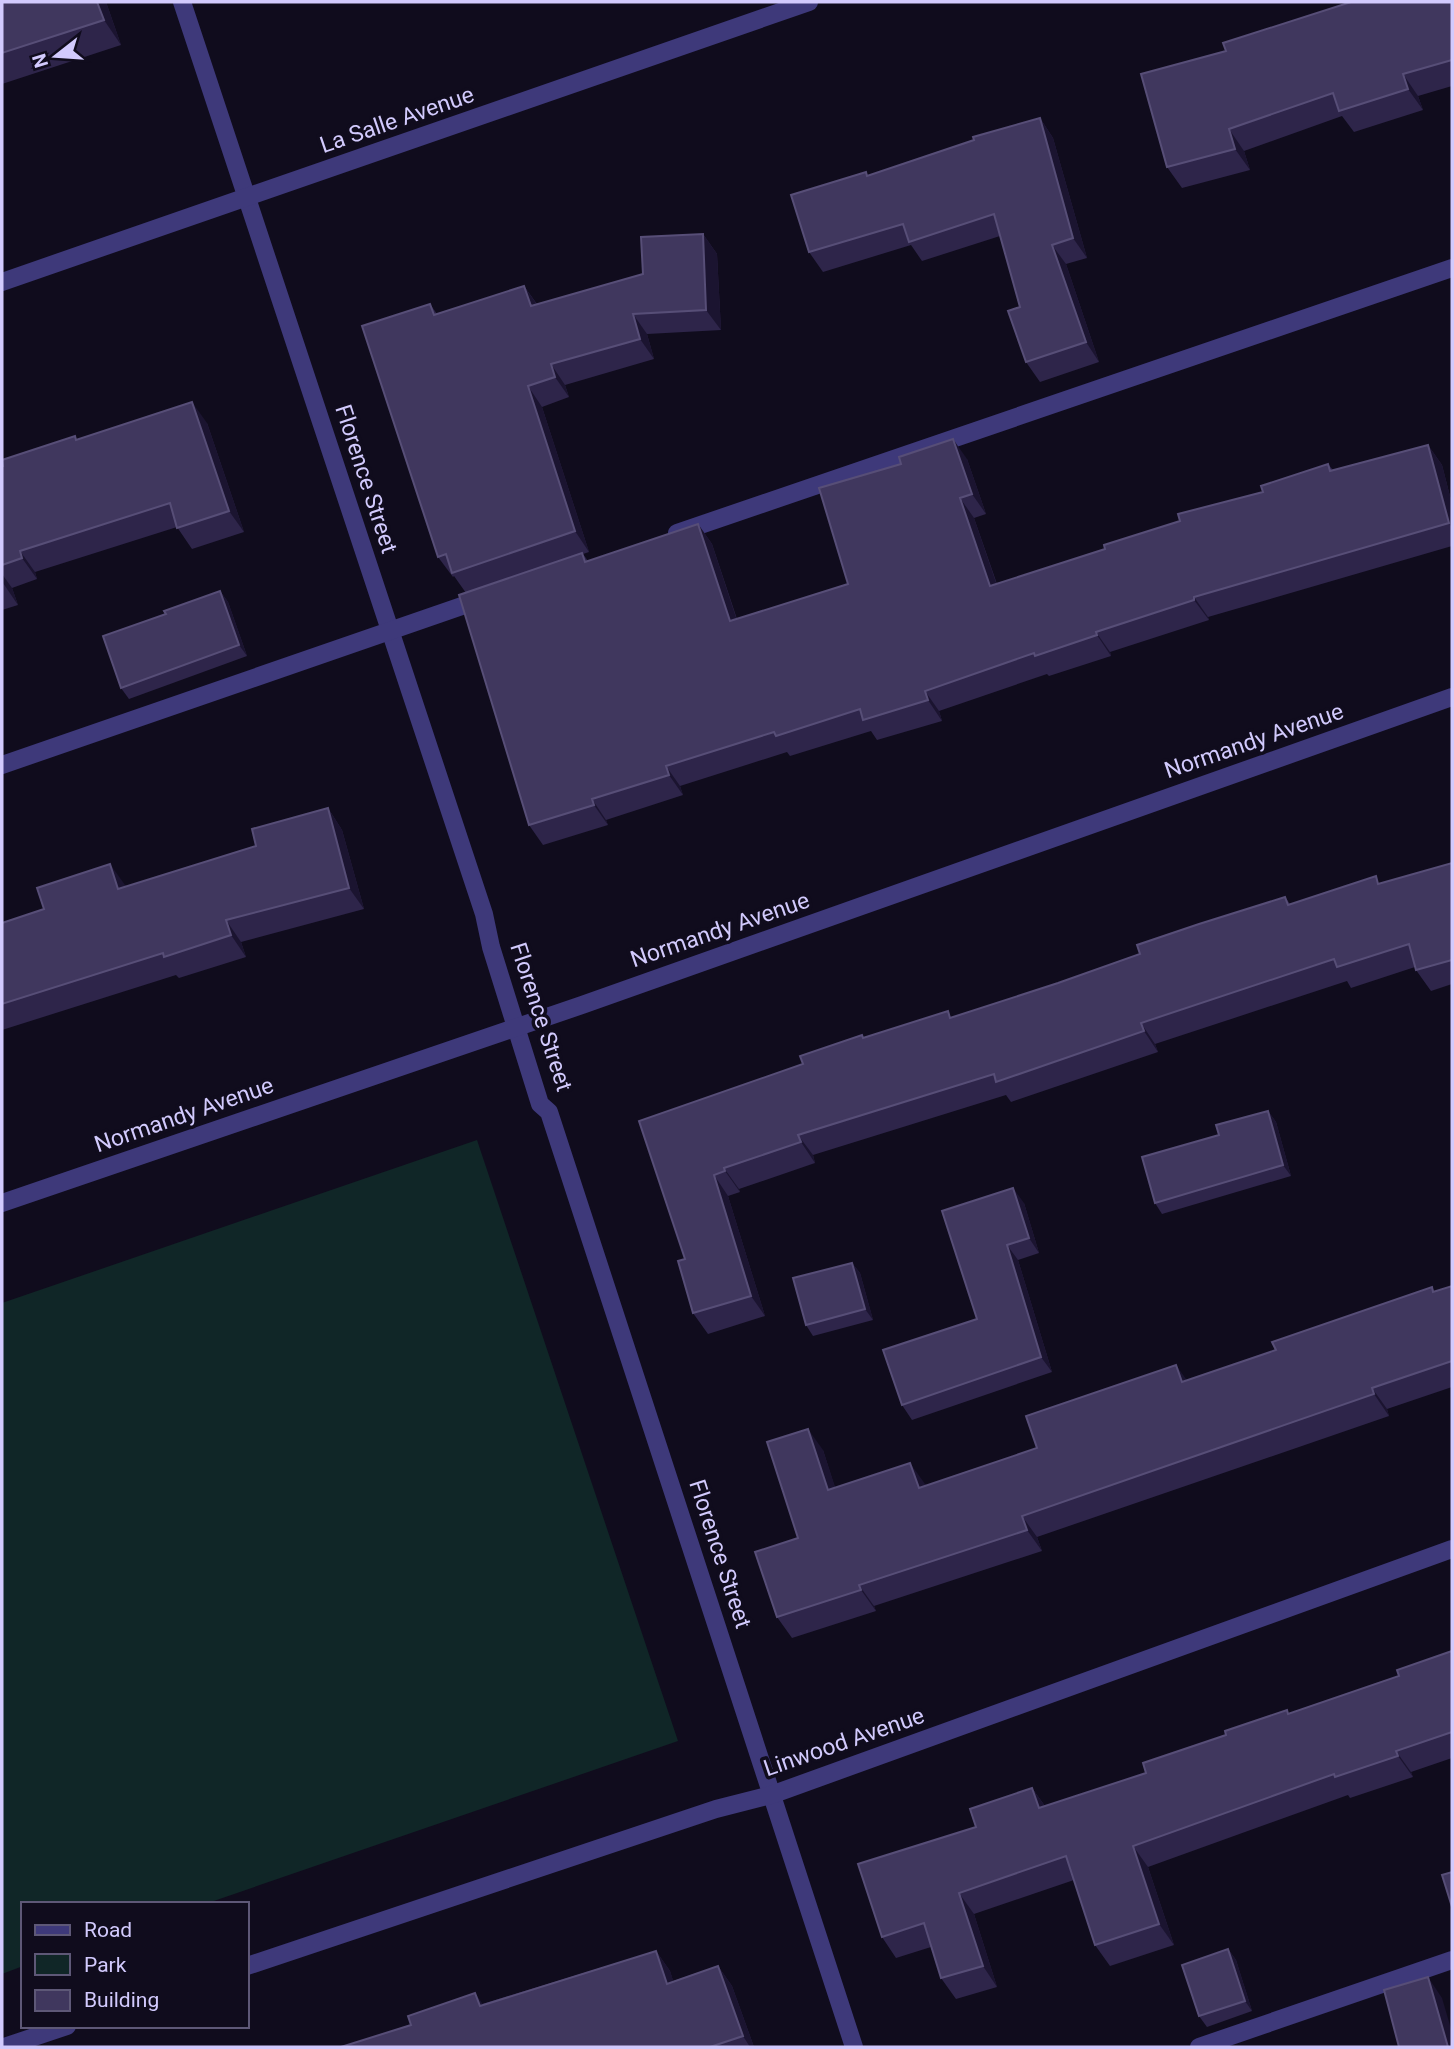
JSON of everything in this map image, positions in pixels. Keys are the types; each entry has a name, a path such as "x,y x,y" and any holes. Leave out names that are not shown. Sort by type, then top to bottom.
{"street":[{"name":"Florence Street","path":"182,2 519,1027 540,1104 549,1112 853,2047"},
{"name":"La Salle Avenue","path":"2,282 808,2"},
{"path":"666,536 1452,268"},
{"path":"2,765 508,590"},
{"name":"Normandy Avenue","path":"2,1203 519,1027 1452,697"},
{"name":"Linwood Avenue","path":"248,1966 716,1809 771,1795 1452,1549"},
{"path":"1199,2047 1452,1959"},
{"path":"4,2047 61,2028"}],"green space":[{"path":"477,1140 678,1741 211,1902 21,1902 21,1967 2,1974 2,1303"}],"building":[{"path":"2,2 97,2 104,20 2,53"},
{"path":"1351,2 1452,2 1452,60 1403,74 1408,89 1339,111 1333,93 1229,129 1235,149 1167,167 1141,74 1226,51 1223,43"},
{"path":"1040,118 1073,238 1052,245 1086,342 1026,362 1008,311 1020,307 994,214 909,242 903,224 809,252 791,195 866,172 867,176 974,140 973,137"},
{"path":"703,234 706,310 633,314 640,339 551,364 555,377 528,386 575,531 452,573 446,554 438,557 362,326 430,304 434,315 524,286 531,306 643,274 641,237"},
{"path":"192,402 229,511 177,528 170,503 20,551 22,558 2,565 2,460 75,436 76,440"},
{"path":"953,439 972,494 960,498 990,586 1105,549 1104,545 1180,521 1178,514 1263,492 1261,486 1328,464 1330,471 1428,445 1449,523 1194,597 1194,600 1096,632 1097,635 1035,656 1034,653 925,691 928,700 863,720 860,709 776,736 774,732 666,766 669,775 592,799 594,805 529,825 459,595 582,553 585,562 698,524 730,621 848,584 819,488 901,464 899,457"},
{"path":"220,591 239,645 121,688 103,636"},
{"path":"328,808 349,888 226,920 231,935 164,957 163,953 2,1004 2,923 44,909 37,888 110,864 118,889 256,846 252,829"},
{"path":"1452,863 1452,960 1416,970 1409,944 1337,967 1334,959 1141,1023 1144,1031 996,1082 994,1074 798,1135 801,1142 724,1168 725,1171 714,1175 751,1296 693,1313 678,1261 685,1259 639,1121 803,1064 800,1056 862,1035 863,1038 948,1011 950,1018 1058,983 1140,954 1137,945 1199,924 1285,897 1288,905 1376,876 1378,884"},
{"path":"1268,1111 1283,1165 1155,1203 1142,1157 1219,1135 1216,1125"},
{"path":"1013,1188 1029,1238 1007,1245 1041,1357 902,1405 883,1350 977,1319 942,1211"},
{"path":"852,1263 865,1309 806,1325 793,1278"},
{"path":"1452,1286 1452,1361 1372,1388 1374,1394 1022,1516 1027,1530 859,1585 861,1590 777,1617 755,1552 798,1538 767,1442 808,1429 828,1490 910,1463 919,1488 1037,1448 1026,1416 1176,1365 1182,1382 1276,1350 1272,1342 1432,1287 1433,1292"},
{"path":"1452,1651 1452,1732 1396,1751 1398,1756 1335,1777 1334,1774 1133,1846 1159,1924 1095,1945 1066,1856 959,1893 983,1966 941,1978 924,1923 882,1937 858,1864 976,1827 970,1809 1032,1788 1039,1808 1146,1773 1143,1763 1226,1735 1225,1731 1287,1710 1288,1714 1399,1676 1397,1670"},
{"path":"1452,1872 1452,1907 1442,1875"},
{"path":"1228,1949 1245,2001 1199,2016 1182,1965"},
{"path":"656,1951 667,1984 718,1966 743,2036 710,2047 341,2047 411,2025 408,2016 475,1993 480,2006"},
{"path":"1428,1977 1448,2047 1399,2047 1384,1990"}]}
